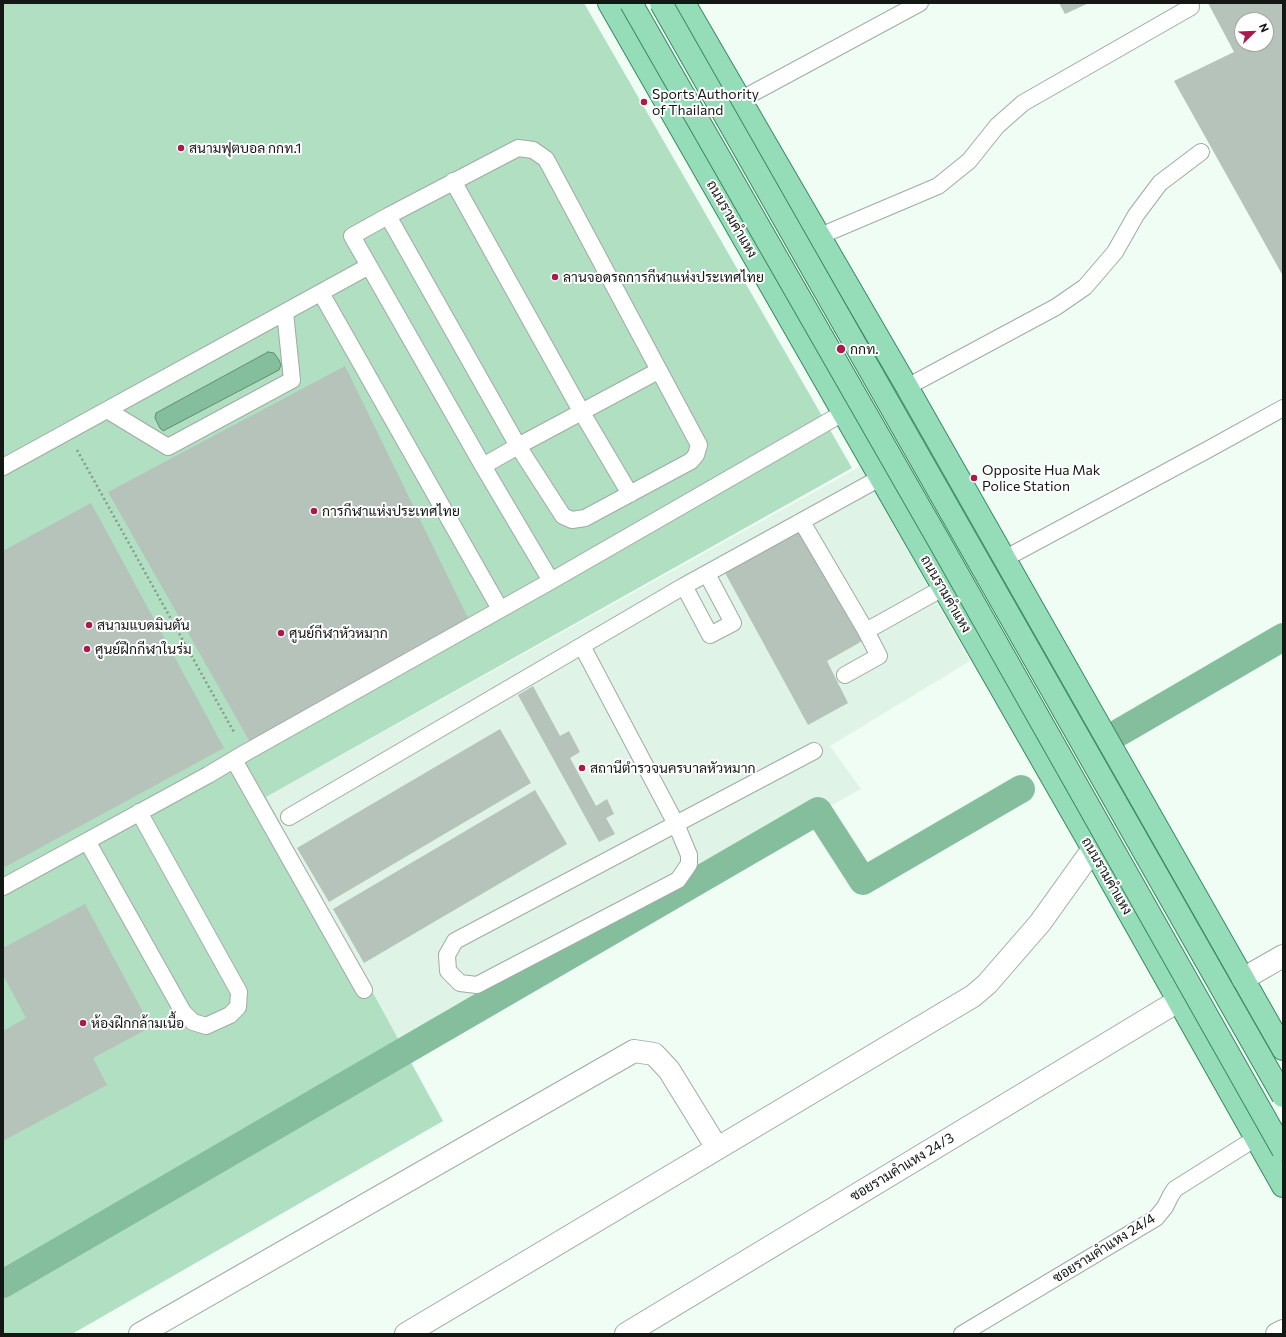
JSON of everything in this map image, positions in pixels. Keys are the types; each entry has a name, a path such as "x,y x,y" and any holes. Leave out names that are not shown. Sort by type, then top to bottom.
{"main road":[{"name":"ถนนรามคำแหง","path":"609,3 1093,849 1283,1186"},
{"name":"ถนนรามคำแหง","path":"631,3 935,534 1283,1150"},
{"path":"661,3 1283,1096"},
{"path":"684,3 820,236 1283,1049"},
{"path":"843,413 904,383"},
{"path":"880,478 938,444"}],"street":[{"path":"406,1334 973,996 987,984 1040,923 1093,849"},
{"path":"1243,979 1283,956"},
{"name":"ซอยรามคำแหง 24/3","path":"626,1334 1178,1001"},
{"path":"140,1334 634,1051 654,1054 669,1070 717,1148"},
{"path":"1277,1334 1283,1330"}],"lane":[{"path":"740,100 920,3"},
{"path":"820,236 938,186 970,161 997,126 1023,103 1191,7"},
{"path":"388,216 518,446 563,516 572,520 585,518 692,461 699,446 546,159 533,150 518,148 453,181 388,216 352,236 550,581"},
{"path":"904,383 1056,306 1085,287 1115,252 1136,215 1160,183 1200,152"},
{"path":"453,181 581,411 630,494"},
{"path":"3,467 369,266"},
{"path":"321,293 500,609"},
{"path":"107,410 168,446 292,380 285,312"},
{"path":"483,466 658,370"},
{"path":"1004,558 1283,408"},
{"path":"3,887 550,581 843,413"},
{"path":"289,817 684,586 880,478"},
{"path":"802,522 879,656 845,675"},
{"path":"684,586 710,634 733,623 707,574"},
{"path":"866,631 943,588"},
{"path":"582,646 676,824 689,855 689,864 678,880 478,985 460,983 448,971 447,955 455,941 676,824 814,751"},
{"path":"239,756 364,990"},
{"path":"87,841 183,1012 193,1022 206,1026 230,1015 238,1007 239,992 139,812"},
{"name":"ซอยรามคำแหง 24/4","path":"962,1334 1156,1218 1165,1207 1175,1189 1256,1138"}],"path":[{"path":"67,432 239,756"}],"shaded area":[{"name":"ศูนย์กีฬาหัวหมาก","path":"3,3 584,3 852,468 266,797 443,1121 72,1334 3,1334"},
{"path":"268,352 274,353 279,360 281,365 279,370 163,431 160,428 155,418 156,413"},
{"name":"สถานีตำรวจนครบาลหัวหมาก","path":"861,466 970,661 830,746 861,789 400,1043 266,797"}],"building":[{"path":"1059,3 1089,3 1065,14"},
{"path":"1208,3 1283,3 1283,276 1174,81 1234,52"},
{"path":"345,366 468,618 250,742 108,492"},
{"name":"ศูนย์ฝึกกีฬาในร่ม","path":"91,503 224,748 3,868 3,551"},
{"path":"800,526 864,640 827,661 848,703 808,725 723,569"},
{"path":"533,686 560,736 569,731 580,752 570,758 596,806 607,799 614,814 606,818 615,834 599,842 518,695"},
{"path":"500,729 531,783 329,902 297,848"},
{"path":"535,790 567,844 364,963 333,909"},
{"name":"ห้องฝึกกล้ามเนื้อ","path":"85,904 151,1027 93,1058 107,1085 3,1141 3,1031 26,1018 3,975 3,948"}],"waterway":[{"path":"1120,732 1283,637"},
{"path":"3,1284 818,811 863,881 1021,789"}],"place":[{"name":"Sports Authority of Thailand","path":"644,102"},
{"name":"สนามฟุตบอล กกท.1","path":"181,148"},
{"name":"ลานจอดรถการกีฬาแห่งประเทศไทย","path":"555,277"},
{"name":"กกท.","path":"841,349"},
{"name":"Opposite Hua Mak Police Station","path":"974,478"},
{"name":"การกีฬาแห่งประเทศไทย","path":"314,511"},
{"name":"สนามแบดมินตัน","path":"89,625"},
{"name":"ศูนย์กีฬาหัวหมาก","path":"281,633"},
{"name":"ศูนย์ฝึกกีฬาในร่ม","path":"87,649"},
{"name":"สถานีตำรวจนครบาลหัวหมาก","path":"582,768"},
{"name":"ห้องฝึกกล้ามเนื้อ","path":"83,1023"}]}
